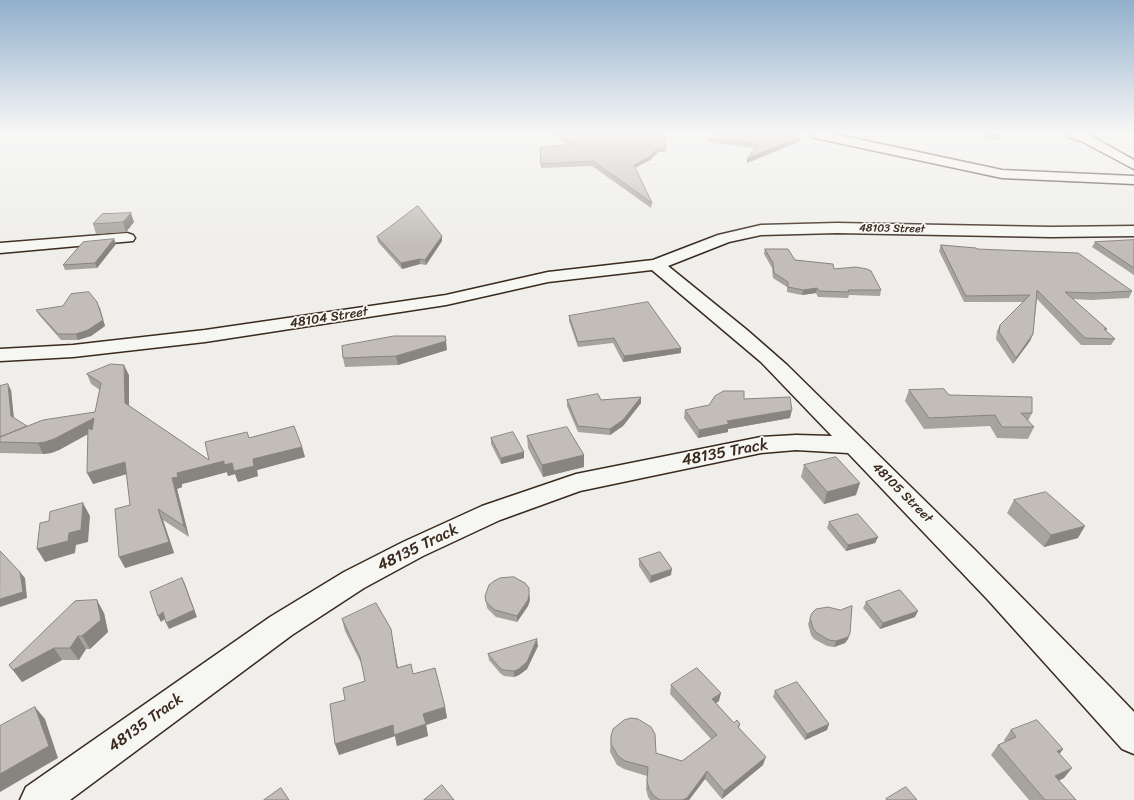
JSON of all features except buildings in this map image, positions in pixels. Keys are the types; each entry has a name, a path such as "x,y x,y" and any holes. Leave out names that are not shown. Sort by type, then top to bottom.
{"street":[{"path":"991,171 1002,174 1134,180"},
{"name":"48103 Street","path":"656,265 724,238 761,230 829,228 1051,232 1134,231"},
{"path":"0,248 127,238"},
{"name":"48104 Street","path":"0,355 73,351 205,336 446,300 548,277 656,265"},
{"name":"48105 Street","path":"656,265 733,327 800,389 930,521 1082,680 1134,737"},
{"name":"48135 Track","path":"39,800 294,618 354,580 413,549 491,513 576,483 761,445 786,442 855,446"}]}
